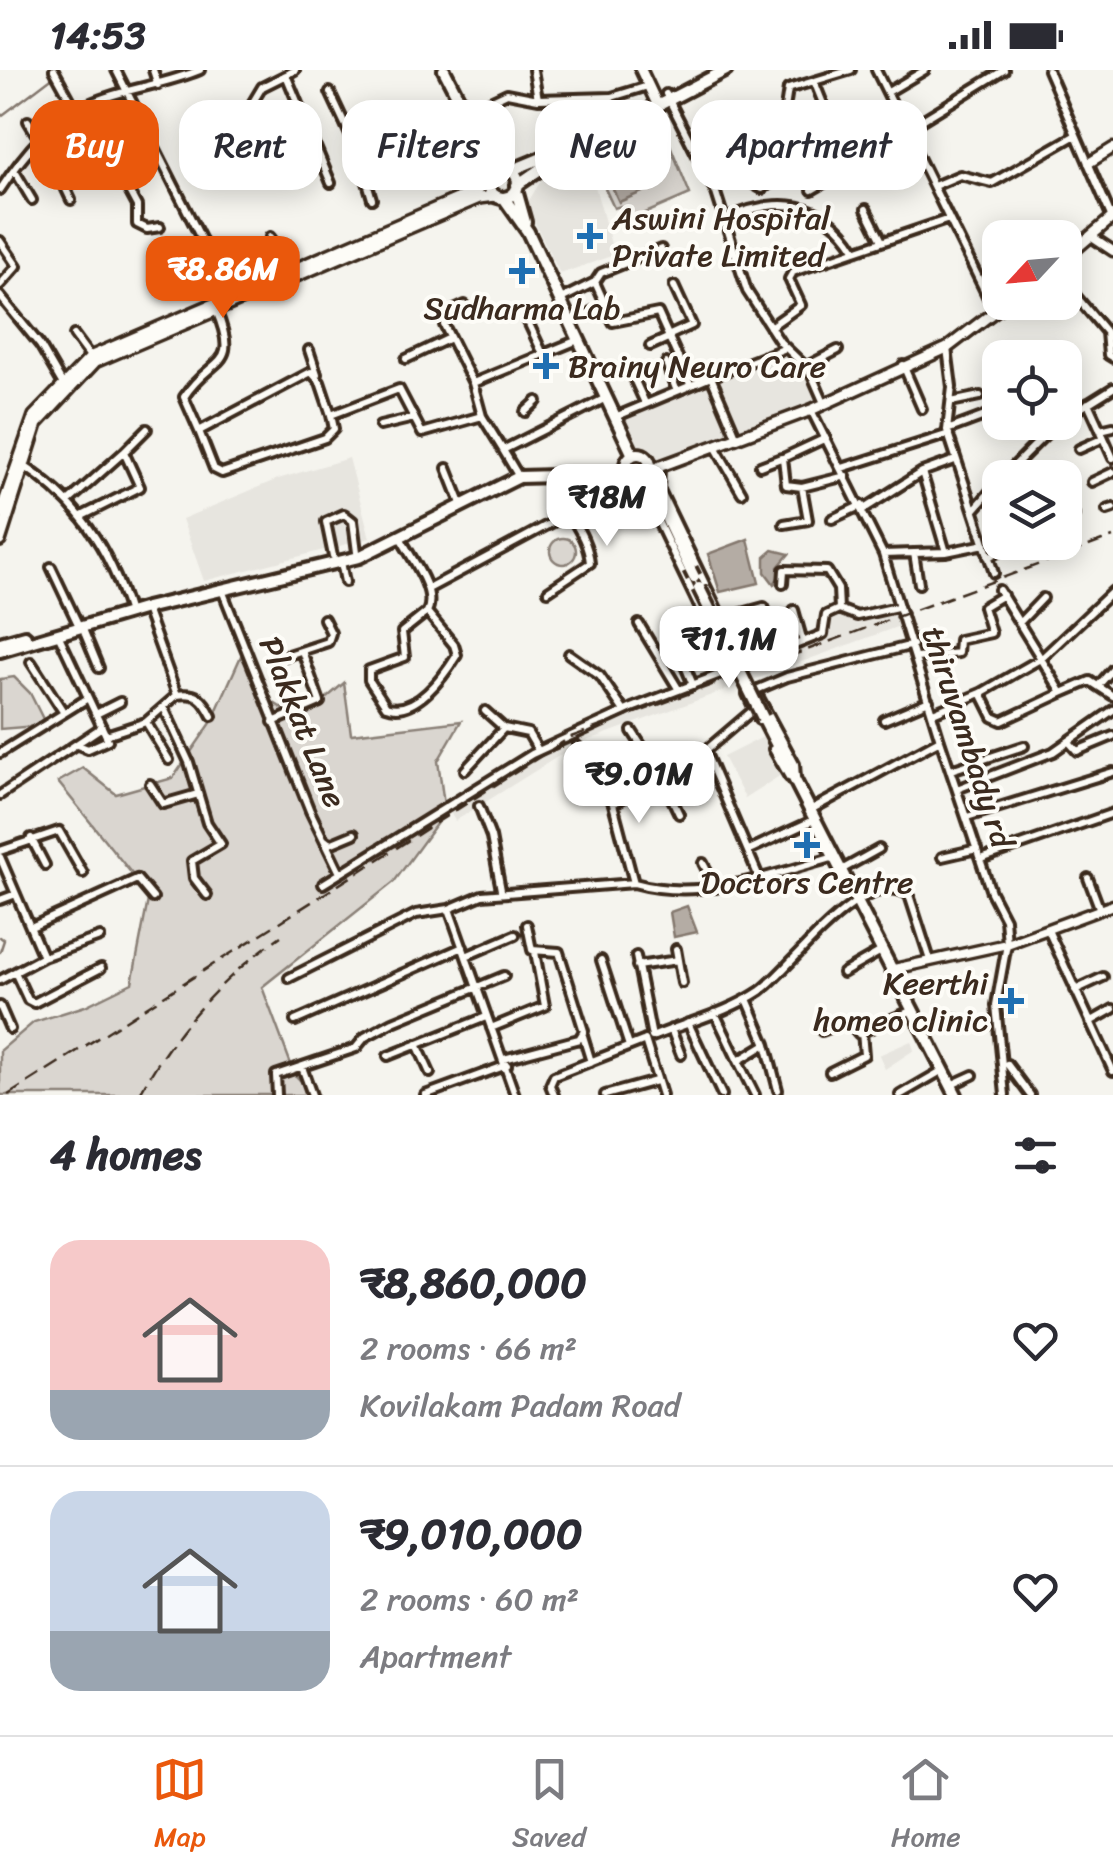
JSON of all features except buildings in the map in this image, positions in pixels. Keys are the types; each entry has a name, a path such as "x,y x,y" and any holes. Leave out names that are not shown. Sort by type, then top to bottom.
{"main road":[{"path":"444,70 460,100"},
{"path":"641,70 648,86 662,100"},
{"path":"662,100 712,70"},
{"path":"662,100 726,70"},
{"path":"0,514 37,424 90,358 121,340 232,300 458,206 500,197 535,172"},
{"path":"516,187 528,232 633,455"},
{"path":"64,386 110,353 216,310 293,269 477,190"},
{"path":"496,190 528,232"},
{"path":"1082,245 1112,217"},
{"path":"128,610 361,552 400,537 518,477 644,474 811,410 947,348 984,320"},
{"path":"633,455 626,466 644,474"},
{"path":"633,455 645,456 644,474 757,715 843,869 953,1090"},
{"path":"0,541 18,463"},
{"path":"0,643 337,559"},
{"path":"0,650 79,624"}],"street":[{"path":"116,70 232,300"},
{"path":"153,70 158,85"},
{"path":"107,100 200,70"},
{"path":"254,100 262,87 295,70"},
{"path":"532,70 538,99"},
{"path":"787,100 785,91 851,70"},
{"path":"876,70 892,100"},
{"path":"888,92 925,70"},
{"path":"927,119 1004,70"},
{"path":"1048,70 1112,217"},
{"path":"54,71 71,100"},
{"path":"286,75 331,183"},
{"path":"814,82 821,100"},
{"path":"486,100 507,92 538,99 612,97 648,86"},
{"path":"330,92 342,118"},
{"path":"671,113 691,143"},
{"path":"934,186 960,174 992,183 1074,136"},
{"path":"0,190 16,173 30,147"},
{"path":"1088,163 1113,148"},
{"path":"927,172 982,285"},
{"path":"16,173 32,200"},
{"path":"66,190 71,200"},
{"path":"128,190 136,206 137,224 147,229 160,228"},
{"path":"369,190 372,199"},
{"path":"713,190 747,291 770,328 806,367 824,403"},
{"path":"726,219 778,203 840,224 856,249"},
{"path":"866,209 882,242"},
{"path":"770,328 801,304 790,275 949,218"},
{"path":"270,236 293,269"},
{"path":"1092,237 1113,251"},
{"path":"0,241 16,266 0,284"},
{"path":"561,299 595,282 601,273 662,249"},
{"path":"595,282 613,322 658,312 690,384"},
{"path":"650,346 692,324 674,286"},
{"path":"0,296 40,345 64,386"},
{"path":"1082,303 1106,332 1108,355 1113,358"},
{"path":"465,305 446,314 444,325 473,383 482,416 518,477"},
{"path":"571,321 604,306"},
{"path":"216,310 228,339 227,352 184,397 214,469 222,473 325,438 334,429 310,350"},
{"path":"528,322 543,354"},
{"path":"74,335 90,358"},
{"path":"406,359 450,338"},
{"path":"473,383 579,340"},
{"path":"615,417 676,388 786,348"},
{"path":"947,348 948,432 982,535"},
{"path":"806,367 838,350"},
{"path":"666,363 676,388"},
{"path":"628,366 646,403"},
{"path":"903,366 922,409"},
{"path":"199,431 307,372 316,375"},
{"path":"711,377 738,440"},
{"path":"330,415 399,388 422,432 428,434 482,416"},
{"path":"1082,407 1113,388"},
{"path":"950,402 980,396"},
{"path":"503,450 606,398"},
{"path":"525,412 538,401"},
{"path":"1088,403 1113,458"},
{"name":"thiruvambady rd","path":"811,410 863,507 883,554 940,740 1005,919 1007,944 996,1004 1005,1061 1005,1095"},
{"path":"782,458 786,485 802,487 982,417"},
{"path":"380,426 414,418"},
{"path":"1079,449 1113,427"},
{"path":"70,502 147,429"},
{"path":"760,466 826,438"},
{"path":"1020,460 1040,440"},
{"path":"716,448 742,493"},
{"path":"82,516 140,487 124,452"},
{"path":"832,519 863,507 922,472 956,460"},
{"path":"18,463 70,502 82,516 109,558 128,610"},
{"path":"447,468 462,506"},
{"path":"922,472 946,552"},
{"path":"1092,482 1113,472"},
{"path":"644,474 654,514 730,671"},
{"path":"644,474 658,488 744,665"},
{"path":"588,476 602,525"},
{"path":"548,590 590,562 583,534 555,477"},
{"path":"784,524 808,520 802,487"},
{"path":"974,510 982,501"},
{"path":"428,589 570,513"},
{"path":"345,582 326,522 344,514 353,521 361,552"},
{"path":"400,537 432,600 427,612 402,632 405,657 369,670 369,680 386,706 402,708 438,684 457,654 427,612"},
{"path":"883,554 946,552 982,545"},
{"path":"914,553 919,584"},
{"path":"989,560 994,573"},
{"path":"51,568 98,668"},
{"path":"684,577 698,570"},
{"path":"783,584 784,570 826,571 838,589 839,608"},
{"name":"Plakkat Lane","path":"222,589 274,722 340,873"},
{"path":"932,713 982,694 1042,658 1113,591"},
{"path":"917,658 958,653 959,640 991,633 983,608 1001,593 1062,693"},
{"path":"1020,622 1043,598"},
{"path":"721,619 764,607 782,650"},
{"path":"322,884 538,750 624,711 804,643 823,634 826,614 839,608 858,616 898,607"},
{"path":"146,608 177,695"},
{"path":"794,610 804,643"},
{"path":"285,656 332,638 324,619"},
{"path":"639,624 679,690"},
{"path":"672,632 692,685"},
{"path":"58,634 107,743 88,749 78,744"},
{"path":"613,804 705,751 757,715 747,694 787,677 913,646"},
{"path":"274,722 320,702 302,651"},
{"path":"568,654 600,676 624,711"},
{"path":"30,662 64,713"},
{"path":"1098,686 1113,669"},
{"path":"982,694 998,722 1086,681 1113,696"},
{"path":"755,690 794,764 795,779"},
{"path":"0,795 78,744 82,736 146,722 177,695 192,693 204,699 212,716"},
{"path":"0,753 88,698"},
{"path":"884,720 929,701"},
{"path":"96,714 120,702"},
{"path":"164,708 190,762 207,823 221,844 192,861 194,878 207,895"},
{"path":"957,788 1069,742 1113,710"},
{"path":"485,711 504,728 528,734 538,750"},
{"path":"146,722 169,760"},
{"path":"466,770 504,728"},
{"path":"632,731 662,776 679,814"},
{"path":"1069,742 1077,752 1113,736"},
{"path":"748,850 940,740"},
{"path":"577,746 606,785 634,883"},
{"path":"951,770 1024,746"},
{"path":"705,751 758,877"},
{"path":"967,817 1113,772"},
{"path":"150,784 163,804 198,794"},
{"path":"479,806 491,837 501,890"},
{"path":"980,858 1113,813"},
{"path":"43,957 0,854 31,838 59,831 82,873"},
{"path":"324,839 330,844 354,834"},
{"path":"31,838 46,865"},
{"path":"942,857 977,849"},
{"path":"843,869 879,850"},
{"path":"289,978 416,914 448,909 501,890 566,891 634,883 653,889 716,888 836,857"},
{"path":"704,863 716,888"},
{"path":"1088,878 1100,910"},
{"path":"30,927 137,879 153,898"},
{"path":"554,1095 550,1086 554,1076 747,998 802,952 830,919 859,900 904,890 930,960"},
{"path":"0,900 16,894"},
{"path":"894,969 1007,944 1112,906"},
{"path":"448,909 515,1095"},
{"path":"491,1028 545,1006 527,925"},
{"path":"1048,930 1112,1065"},
{"path":"295,1021 464,951 515,935"},
{"path":"0,980 43,957 100,937"},
{"path":"676,950 682,983"},
{"path":"843,973 884,950"},
{"path":"535,951 559,952 590,1062"},
{"path":"636,956 652,1037"},
{"path":"601,960 629,1046"},
{"path":"637,966 678,960"},
{"path":"15,972 28,1000 34,1003 101,968"},
{"path":"277,1095 280,1073 356,1048 365,1036 393,1022 504,976"},
{"path":"1075,990 1103,976"},
{"path":"747,998 766,1044 778,1090"},
{"path":"0,1006 10,1029"},
{"path":"859,1034 914,1009"},
{"path":"1090,1022 1113,1009"},
{"path":"715,1014 755,1095"},
{"path":"388,1056 486,1017"},
{"path":"924,1030 954,1018"},
{"path":"822,1031 848,1021 859,1034 864,1055 830,1072"},
{"path":"688,1023 722,1095"},
{"path":"671,1029 681,1055"},
{"path":"425,1095 583,1036"},
{"path":"643,1041 662,1095"},
{"path":"418,1044 430,1072"},
{"path":"738,1061 766,1044"},
{"path":"1005,1061 1030,1095"},
{"path":"302,1067 312,1095"},
{"path":"900,1095 943,1070"},
{"path":"953,1090 973,1075"},
{"path":"605,1095 656,1080"}],"shaded area":[{"path":"671,147 690,194 627,221 621,206 614,208 606,190 671,190"},
{"path":"535,190 596,190 614,255 560,274 526,205"},
{"path":"613,190 647,190 619,202"},
{"path":"785,349 805,369 823,403 739,436 713,378"},
{"path":"709,378 734,436 658,463 634,441 622,416"},
{"path":"349,458 370,538 204,581 182,519 278,479"},
{"path":"563,538 572,542 576,551 572,560 563,564 554,560 550,551 554,542"},
{"path":"748,539 759,583 720,592 708,554"},
{"path":"773,550 789,554 778,567 780,575 774,584 765,572 765,557"},
{"path":"845,609 853,619 896,610 902,625 578,744 455,821 447,807 447,803 549,740 825,634 828,615"},
{"path":"241,656 266,698 301,720 344,683 351,734 461,721 438,761 445,812 394,882 262,987 295,1075 315,1095 0,1095 0,1051 34,1022 85,1006 132,983 149,895 58,782 83,768 116,794 173,778 211,723"},
{"path":"14,677 30,693 43,719 36,726 0,729 0,679"},
{"path":"763,737 781,775 745,798 723,757"},
{"path":"687,906 697,932 674,937 670,912"},
{"path":"911,1041 914,1050 885,1069 879,1055"}],"waterway":[{"path":"0,117 54,76"},
{"path":"0,937 4,940 0,952"}],"railway":[{"path":"8,1095 571,737 1113,537"},
{"path":"139,1095 201,1007 238,970 281,936"}],"place":[{"name":"Aswini Hospital Private Limited","path":"590,236"},
{"name":"Sudharma Lab","path":"522,271"},
{"name":"Brainy Neuro Care","path":"546,366"},
{"name":"Doctors Centre","path":"807,845"},
{"name":"Keerthi homeo clinic","path":"1011,1001"}]}
